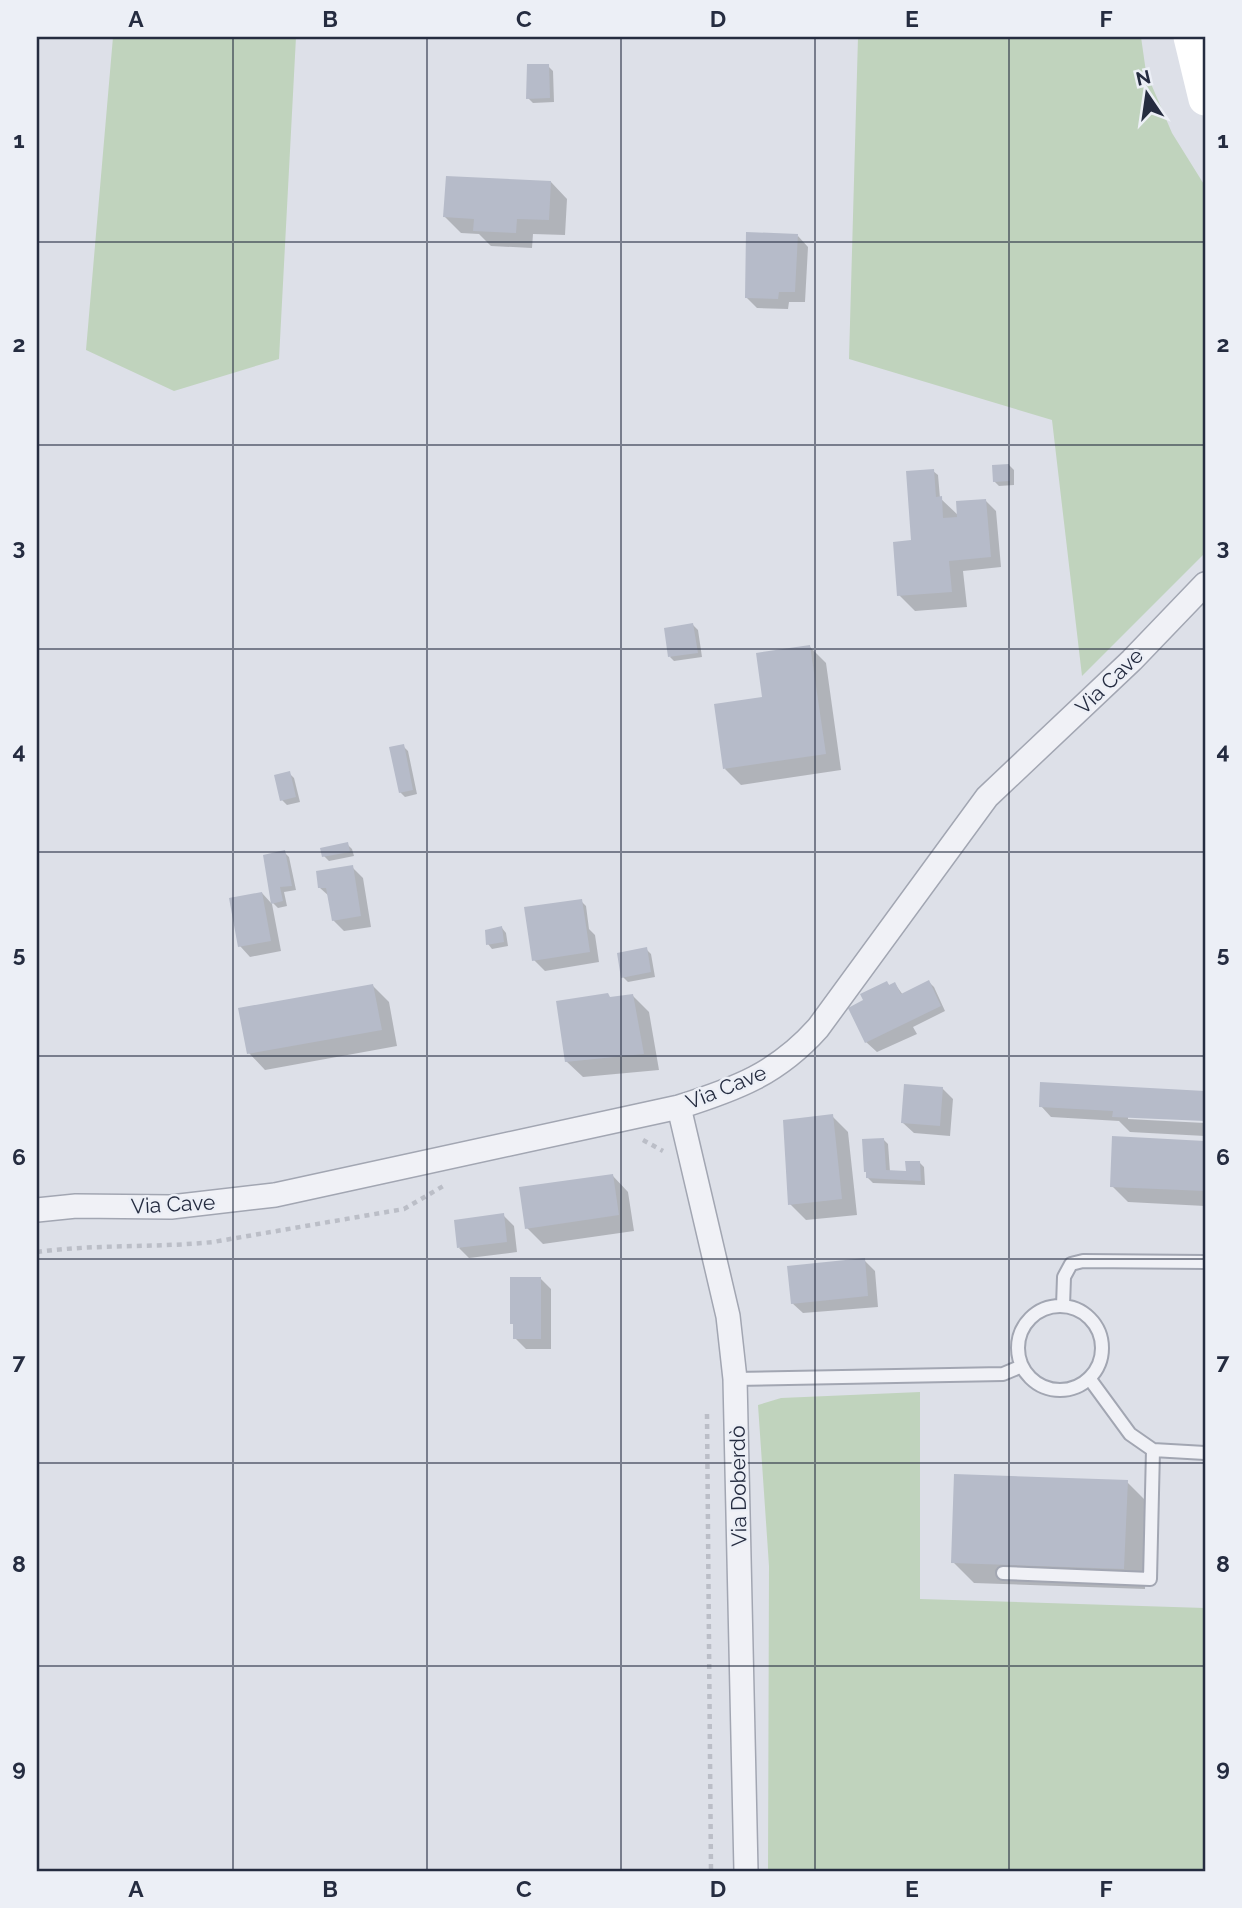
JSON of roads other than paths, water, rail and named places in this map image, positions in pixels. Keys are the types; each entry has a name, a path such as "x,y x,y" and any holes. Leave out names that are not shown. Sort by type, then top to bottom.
{"main road":[{"path":"1190,37 1205,99"}],"street":[{"name":"Via Cave","path":"37,1210 76,1206 171,1207 275,1195 679,1107 743,1084 786,1060 801,1047 832,1009 987,797 1132,660 1205,584"},
{"name":"Via Doberdò","path":"679,1107 728,1316 735,1379 746,1871"}],"lane":[{"path":"1063,1306 1064,1277 1071,1264 1083,1261 1205,1262"},
{"path":"1063,1306 1077,1309 1089,1317 1098,1329 1101,1354 1097,1367 1089,1378 1066,1389 1052,1390 1029,1377 1021,1366 1019,1337 1025,1324 1035,1313 1048,1307 1063,1306"},
{"path":"735,1379 1003,1374 1021,1366"},
{"path":"1089,1378 1130,1434 1153,1450 1205,1453"},
{"path":"1003,1573 1150,1579 1153,1450"}]}
